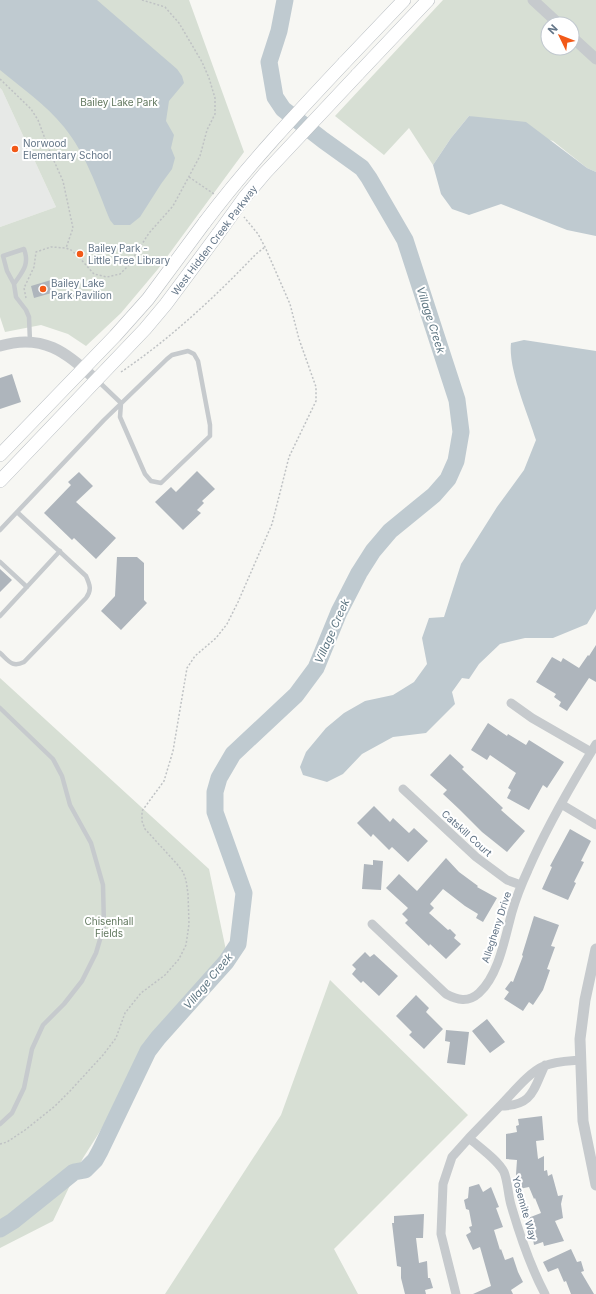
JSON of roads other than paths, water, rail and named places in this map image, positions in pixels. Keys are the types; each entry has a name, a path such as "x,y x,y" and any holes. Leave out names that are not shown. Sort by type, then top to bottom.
{"main road":[{"name":"West Hidden Creek Parkway","path":"0,455 148,300 232,186 344,63 404,0"},
{"name":"West Hidden Creek Parkway","path":"0,481 145,329 166,304 265,172 428,0"}],"street":[{"path":"533,0 550,16"},
{"path":"580,44 596,59"},
{"path":"0,346 35,342 54,347 75,360 96,380"},
{"path":"511,703 532,718 594,748"},
{"name":"Allegheny Drive","path":"372,924 446,994 454,999 464,1001 480,992 494,970 502,953 512,911 521,885 543,835 594,748"},
{"name":"Catskill Court","path":"403,789 476,857 507,880 521,885"},
{"path":"561,804 596,825"},
{"path":"596,949 585,1000 580,1039 584,1121 596,1185"},
{"path":"456,1294 440,1234 443,1184 452,1157 536,1070 545,1065 563,1061 581,1060"},
{"path":"500,1106 520,1104 527,1099 533,1092 545,1065"},
{"name":"Yosemite Way","path":"469,1138 498,1164 504,1172 511,1203 523,1243 545,1294"}],"lane":[{"path":"14,284 27,263 24,249 3,256 7,271 14,284 17,299 26,310 29,317 30,342"},
{"path":"0,530 104,420 121,403 166,359 172,354 188,351 194,354 198,361 210,425 210,436 161,483 151,481 145,474 120,417 121,403"},
{"path":"96,380 121,403"},
{"path":"0,653 12,664 17,666 24,662 90,593 90,584 86,576 17,512"},
{"path":"0,616 60,551"},
{"path":"0,562 27,586"},
{"path":"0,708 53,759 62,776 70,805 90,844 103,885 104,926 96,953 82,981 64,1004 43,1025 32,1049 24,1088 12,1113 0,1124"}],"waterway":[{"name":"Village Creek","path":"0,1229 13,1221 74,1172 85,1170 95,1160 148,1051 226,962 238,944 244,893 215,812 215,792 219,778 233,754 296,695 316,668 339,612 359,573 373,551 390,531 434,495 448,479 456,461 461,432 457,400 405,240 362,168 283,109 275,97 269,62 279,31 285,0"}],"place":[{"name":"Norwood Elementary School","path":"15,149"},
{"name":"Bailey Park - Little Free Library","path":"80,254"},
{"name":"Bailey Lake Park Pavilion","path":"43,289"}],"park label":[{"name":"Bailey Lake Park","path":"119,102"},
{"name":"Chisenhall Fields","path":"109,926"}]}
